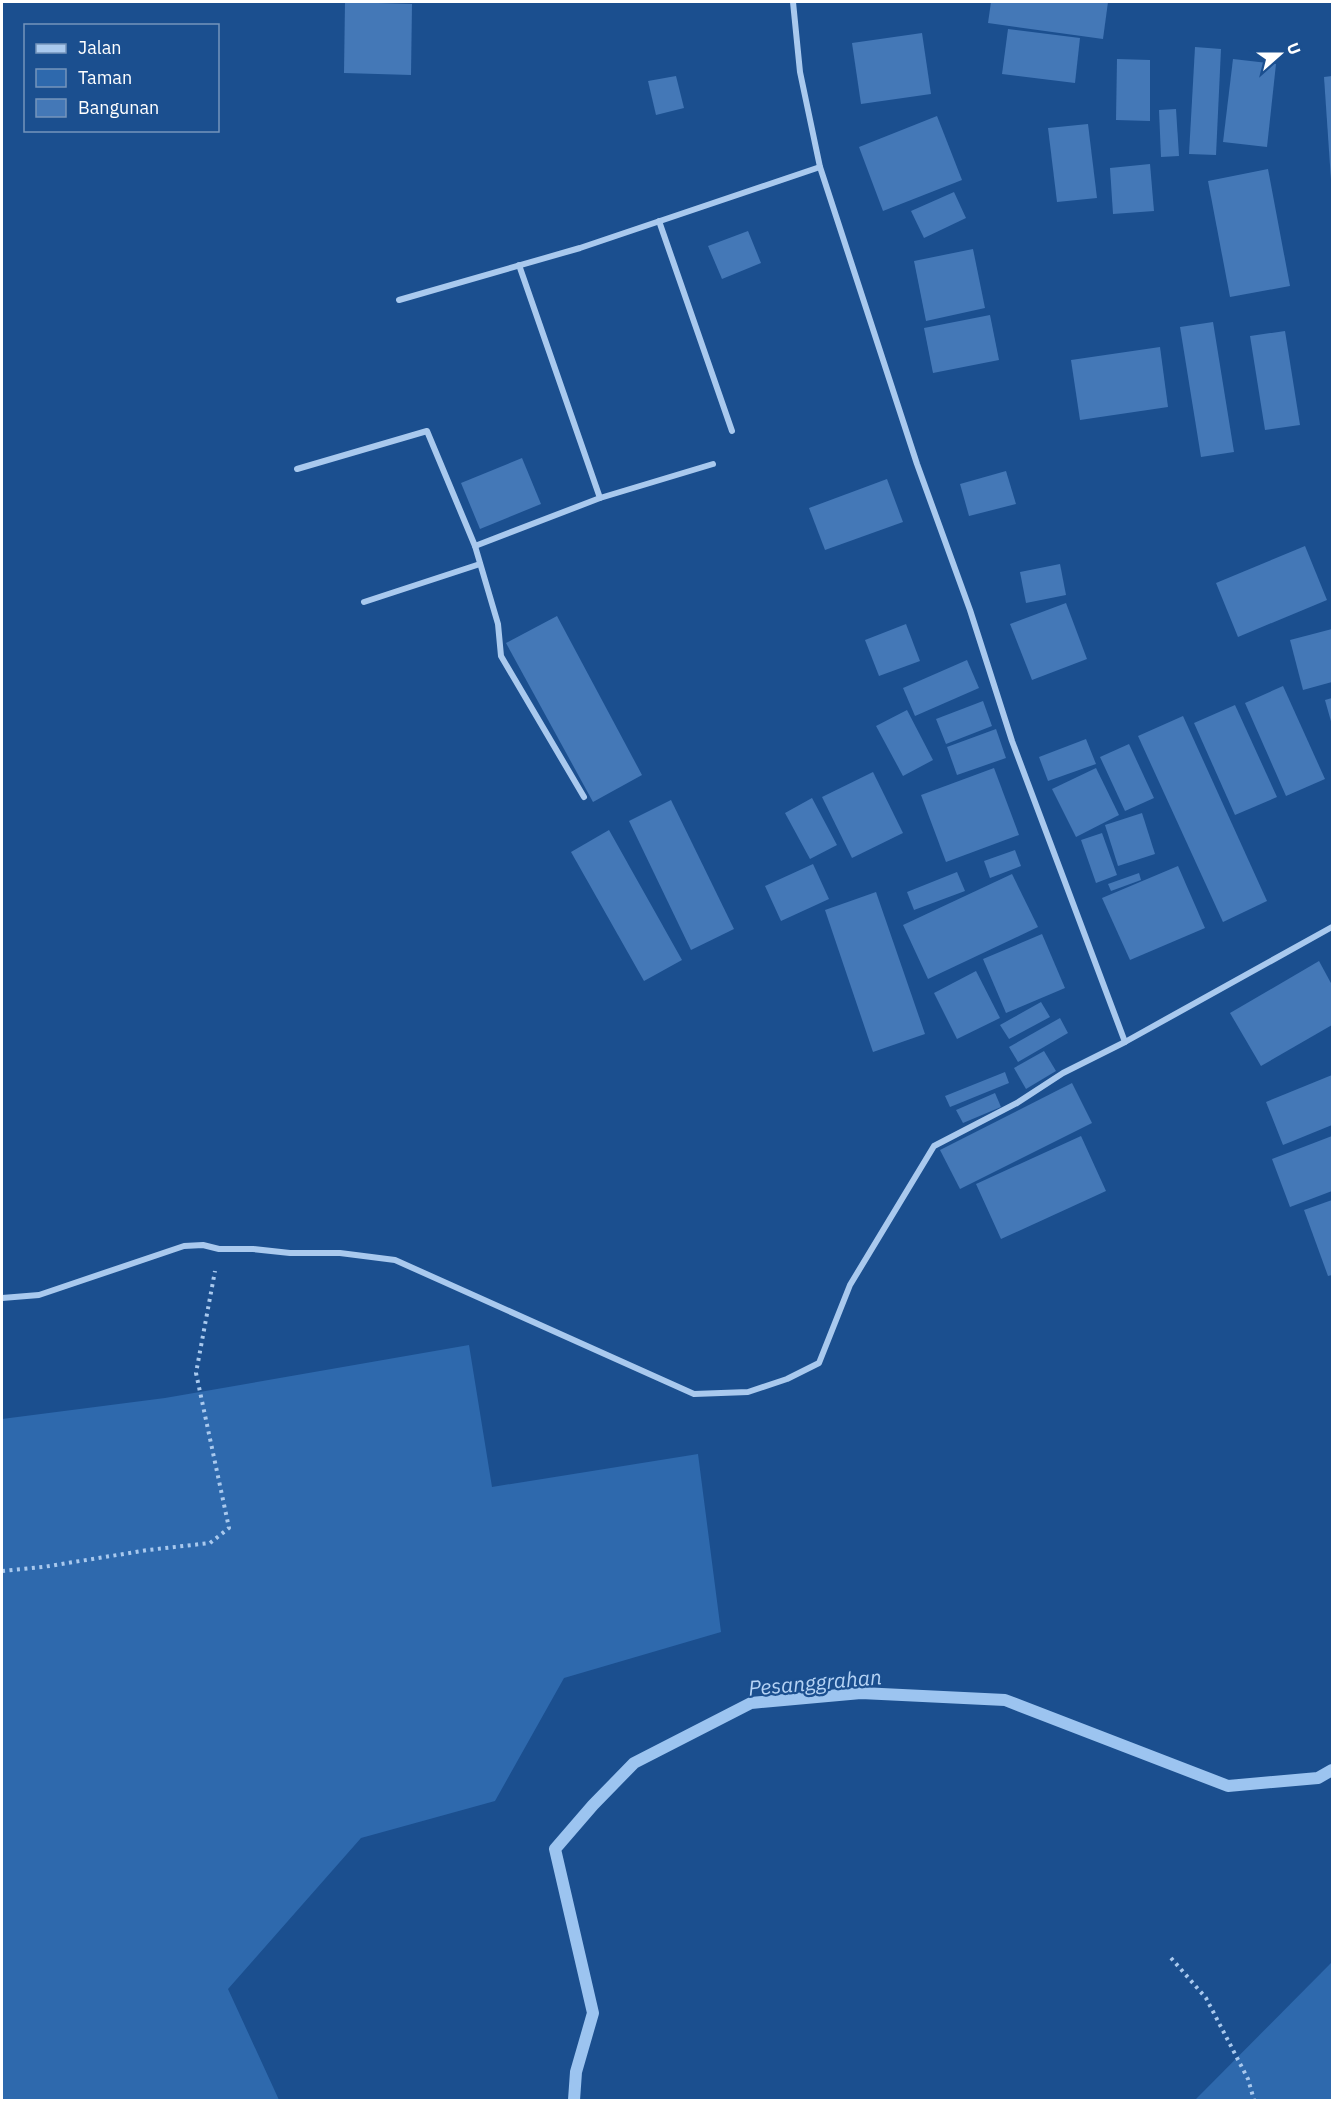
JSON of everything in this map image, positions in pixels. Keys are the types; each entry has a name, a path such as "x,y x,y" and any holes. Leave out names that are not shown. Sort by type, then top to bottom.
{"street":[{"path":"793,2 800,72 820,167 917,464 970,610 1012,741 1125,1042"},
{"path":"399,300 580,248 820,167"},
{"path":"659,221 732,431"},
{"path":"519,265 600,498"},
{"path":"297,469 427,431 475,546 498,624 501,656 584,796"},
{"path":"475,546 600,498 713,464"},
{"path":"364,602 480,564"},
{"path":"2,1298 39,1294 184,1246 203,1245 219,1249 253,1249 290,1254 340,1253 395,1260 694,1394 748,1392 787,1379 819,1363 850,1285 934,1146 1017,1103 1063,1073 1125,1042 1332,927"}],"path":[{"path":"2,1571 210,1543 229,1528 196,1373 219,1249"},
{"path":"1171,1958 1206,1998 1248,2079 1254,2100"}],"green space":[{"path":"469,1345 492,1487 698,1454 721,1632 564,1678 495,1801 361,1838 228,1989 279,2100 2,2100 2,1419 165,1398"},
{"path":"1332,1962 1332,2100 1195,2100"}],"building":[{"path":"345,2 412,4 411,75 344,73"},
{"path":"991,2 1108,2 1103,39 988,23"},
{"path":"1008,29 1080,38 1075,83 1002,74"},
{"path":"922,33 931,94 861,104 852,43"},
{"path":"1195,47 1221,49 1216,155 1189,154"},
{"path":"1117,59 1150,60 1150,121 1116,120"},
{"path":"1233,59 1276,64 1267,147 1223,142"},
{"path":"676,76 684,108 656,115 648,81"},
{"path":"1332,76 1332,180 1331,180 1324,77"},
{"path":"1176,109 1179,156 1161,157 1159,110"},
{"path":"937,116 962,180 883,211 859,147"},
{"path":"1088,124 1097,198 1057,202 1048,128"},
{"path":"1150,164 1154,211 1113,214 1110,168"},
{"path":"1268,169 1290,286 1230,297 1208,181"},
{"path":"954,192 966,218 924,238 911,211"},
{"path":"748,231 761,263 722,279 708,246"},
{"path":"973,249 985,308 926,321 914,261"},
{"path":"990,315 999,360 933,373 924,328"},
{"path":"1213,322 1234,452 1201,457 1180,327"},
{"path":"1285,331 1300,425 1265,430 1250,336"},
{"path":"1160,347 1168,407 1080,420 1071,360"},
{"path":"522,458 541,504 480,529 461,483"},
{"path":"1006,471 1016,504 969,516 960,484"},
{"path":"887,479 903,522 825,550 809,508"},
{"path":"1305,546 1327,600 1238,637 1216,583"},
{"path":"1060,564 1066,595 1026,603 1020,572"},
{"path":"1066,603 1087,659 1032,680 1010,624"},
{"path":"557,616 642,775 593,802 506,643"},
{"path":"906,624 920,661 879,676 865,640"},
{"path":"1332,629 1332,682 1303,690 1290,640"},
{"path":"967,660 979,688 915,716 903,688"},
{"path":"1283,686 1325,779 1286,796 1245,703"},
{"path":"1332,698 1332,725 1325,700"},
{"path":"983,701 992,726 946,744 936,719"},
{"path":"1235,705 1277,797 1235,815 1194,723"},
{"path":"907,710 933,760 903,776 876,726"},
{"path":"1183,716 1267,901 1223,922 1138,736"},
{"path":"996,729 1006,758 957,775 947,747"},
{"path":"1086,739 1096,764 1048,781 1039,757"},
{"path":"1129,744 1154,798 1125,811 1100,757"},
{"path":"994,768 1019,835 946,862 921,795"},
{"path":"1096,768 1119,815 1076,837 1052,789"},
{"path":"873,772 903,833 852,858 822,797"},
{"path":"812,798 837,845 810,859 785,813"},
{"path":"671,800 734,929 691,950 629,821"},
{"path":"1142,813 1155,854 1118,866 1105,825"},
{"path":"609,830 682,960 644,981 571,852"},
{"path":"1102,833 1117,875 1096,883 1081,840"},
{"path":"1015,850 1021,866 990,878 984,861"},
{"path":"813,864 829,899 781,921 765,886"},
{"path":"1178,866 1205,928 1130,960 1102,898"},
{"path":"957,872 965,891 914,910 907,892"},
{"path":"1139,873 1141,880 1111,891 1108,884"},
{"path":"1012,874 1038,927 928,979 903,925"},
{"path":"876,892 925,1034 873,1052 825,910"},
{"path":"1042,934 1065,988 1006,1013 983,959"},
{"path":"1319,961 1332,985 1332,1025 1261,1066 1230,1013"},
{"path":"976,971 1000,1018 957,1039 934,993"},
{"path":"1041,1002 1050,1017 1009,1039 1000,1025"},
{"path":"1060,1018 1068,1033 1018,1062 1009,1047"},
{"path":"1044,1051 1056,1071 1026,1089 1014,1068"},
{"path":"1005,1072 1009,1083 950,1107 945,1096"},
{"path":"1332,1075 1332,1125 1283,1145 1266,1102"},
{"path":"1072,1083 1092,1123 960,1189 940,1150"},
{"path":"995,1093 1001,1107 963,1123 956,1110"},
{"path":"1081,1136 1106,1191 1001,1239 976,1184"},
{"path":"1332,1136 1332,1191 1290,1207 1272,1159"},
{"path":"1332,1200 1332,1275 1328,1276 1304,1210"}],"waterway":[{"name":"Pesanggrahan","path":"574,2100 576,2072 593,2013 555,1849 634,1763 751,1703 861,1693 1005,1700 1228,1786 1318,1778 1332,1770"}]}
